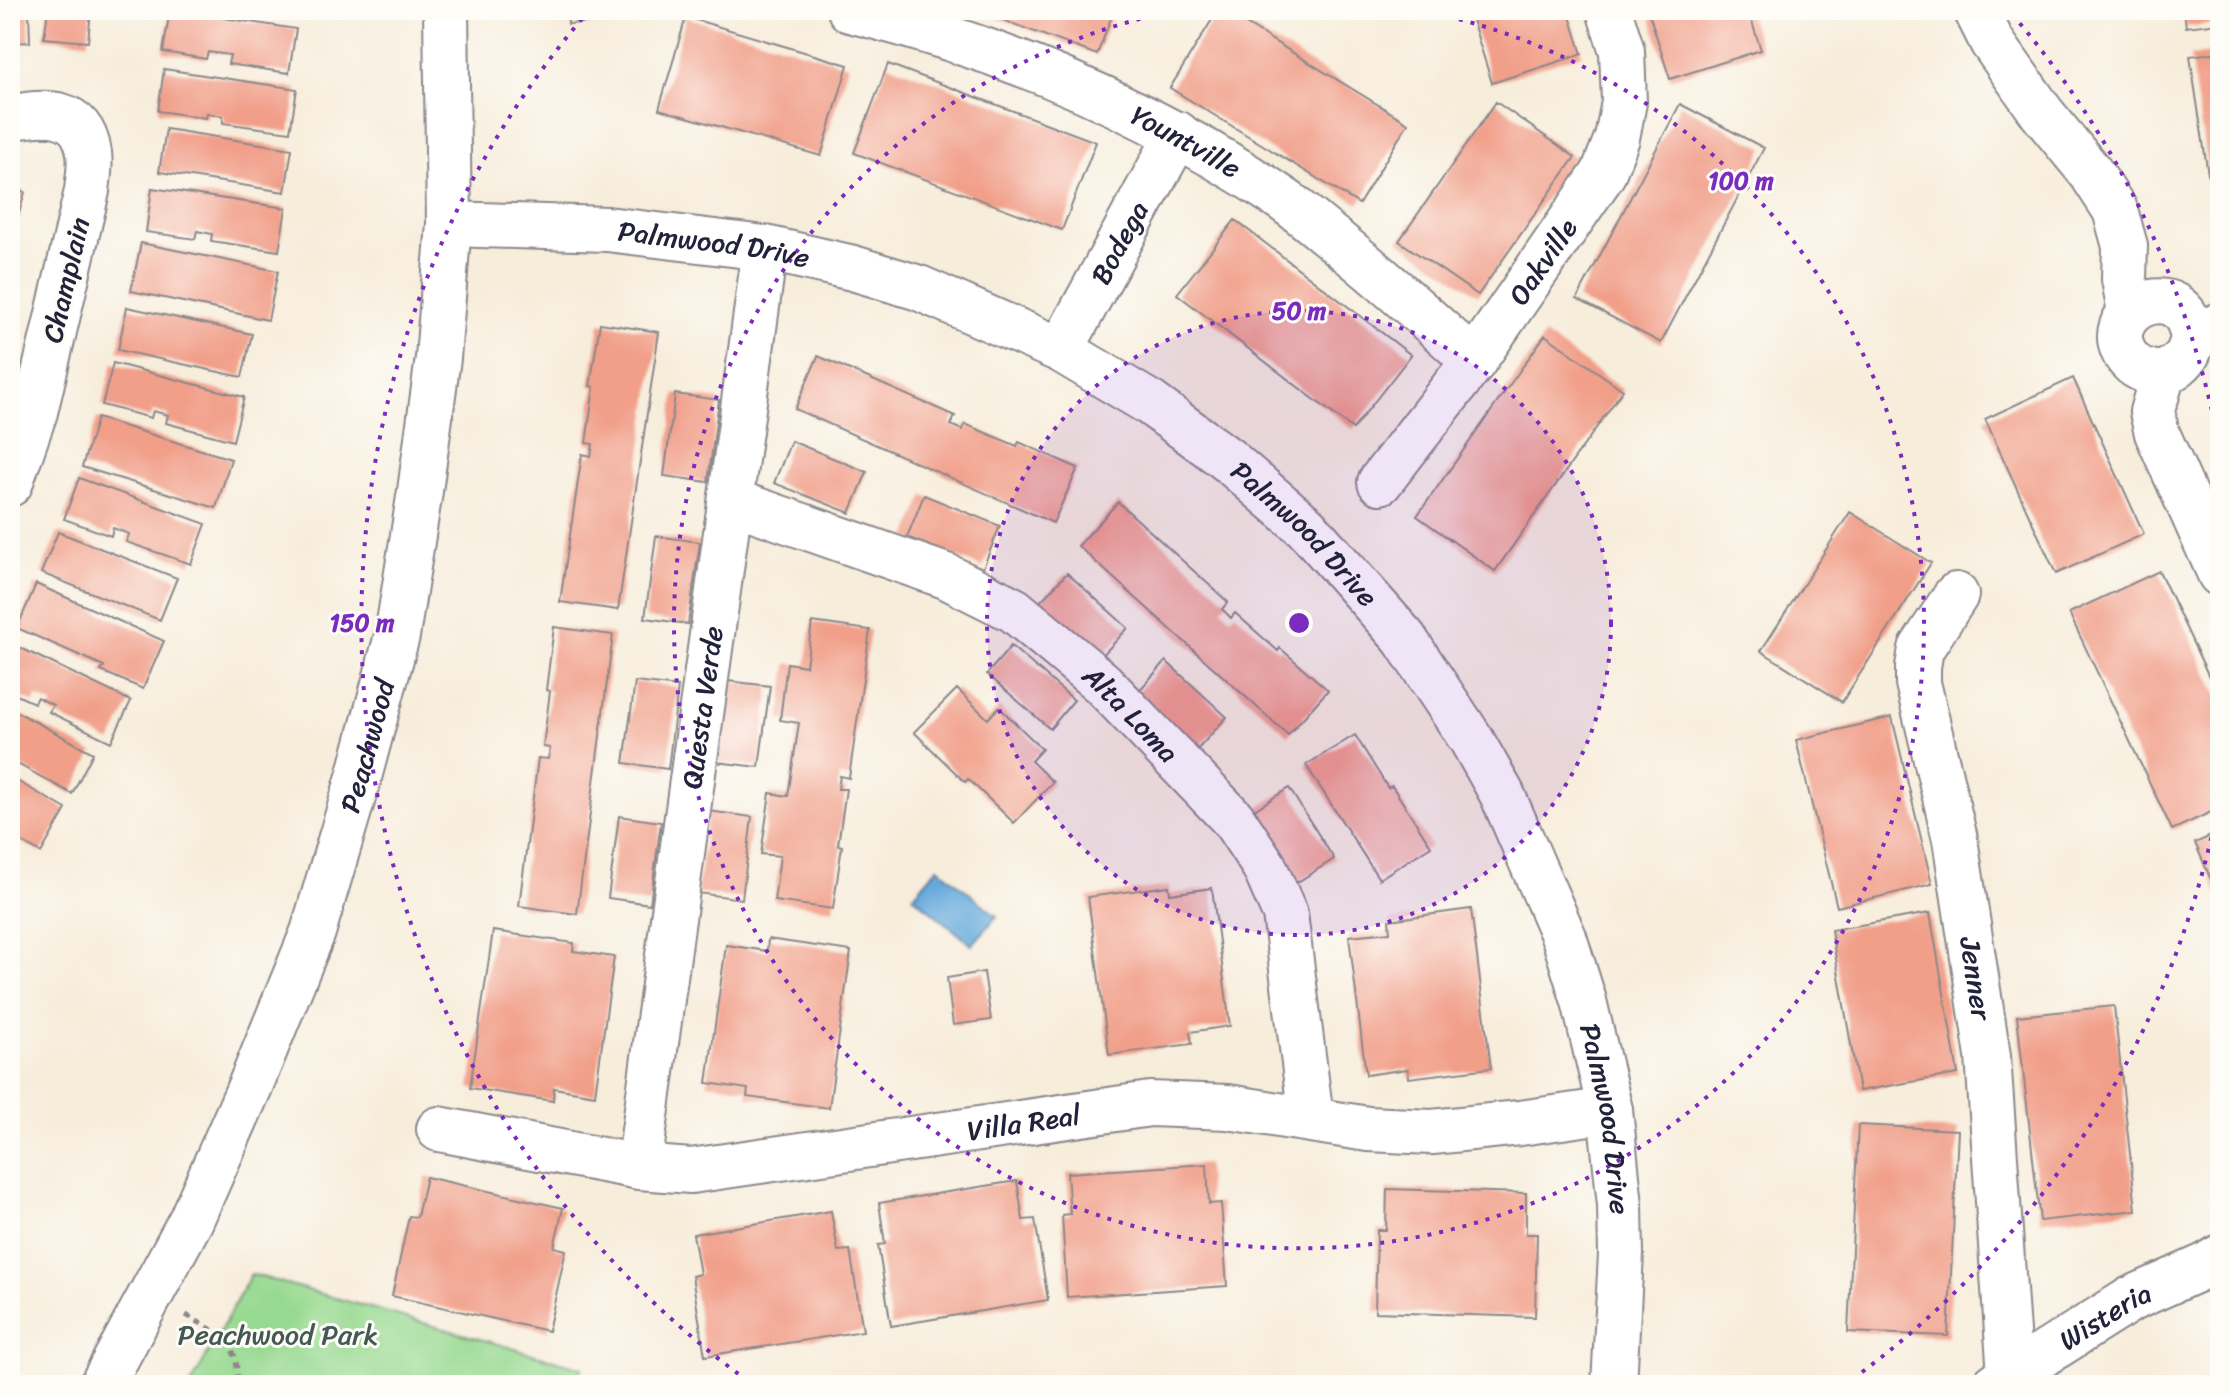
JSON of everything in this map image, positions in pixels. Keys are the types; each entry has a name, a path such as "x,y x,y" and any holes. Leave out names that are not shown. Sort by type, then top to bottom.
{"street":[{"name":"Peachwood","path":"102,1385 191,1220 313,932 397,636 438,358 449,224 446,10"},
{"name":"Yountville","path":"850,10 991,52 1118,105 1178,134 1280,197 1377,273 1474,361"},
{"name":"Oakville","path":"1380,482 1474,361 1603,174 1624,102 1622,51 1609,10"},
{"path":"1976,10 1992,42 2042,113 2091,173 2115,210 2125,246 2124,279 2130,312"},
{"name":"Champlain","path":"10,118 43,112 64,116 83,132 90,155 87,191 35,412 10,484"},
{"name":"Bodega","path":"1061,350 1178,134"},
{"name":"Palmwood Drive","path":"449,224 607,229 765,248 853,268 919,288 1061,350 1150,403 1227,459 1306,527 1404,638 1479,753 1502,794 1564,937 1584,1001 1610,1110 1620,1205 1621,1254 1614,1385"},
{"name":"Questa Verde","path":"639,1167 765,248"},
{"path":"2157,301 2172,304 2184,313 2191,327 2206,333 2177,366 2163,373 2148,372 2134,365 2124,354 2120,339 2122,324 2130,312 2143,303 2157,301"},
{"path":"2163,373 2152,412 2157,433 2220,574"},
{"name":"Alta Loma","path":"731,501 946,576 1014,610 1102,683 1233,819 1264,866 1285,914 1311,1118"},
{"name":"Jenner","path":"1956,595 1921,649 1918,683 1955,839 1988,1056 2002,1380"},
{"name":"Villa Real","path":"439,1129 639,1167 691,1171 1150,1104 1228,1107 1368,1129 1432,1132 1610,1110"},
{"name":"Wisteria","path":"2002,1380 2131,1299 2220,1257"}],"path":[{"path":"151,1295 229,1342 237,1359 238,1385"}],"green space":[{"name":"Peachwood Park","path":"251,1274 582,1368 578,1385 191,1385"}],"water":[{"path":"938,867 997,916 972,945 913,896"}],"building":[{"path":"10,10 29,10 30,42 10,43"},
{"path":"48,10 91,10 88,42 44,38"},
{"path":"170,10 296,29 289,73 228,64 230,55 208,52 206,59 163,52"},
{"path":"567,10 663,10 664,18 568,24"},
{"path":"976,10 1114,10 1097,55"},
{"path":"1218,10 1223,10 1408,123 1359,204 1170,88"},
{"path":"1469,10 1568,10 1582,54 1492,83"},
{"path":"1648,10 1748,10 1761,50 1670,79"},
{"path":"2184,10 2220,10 2220,23 2186,27"},
{"path":"686,17 848,65 821,156 659,109"},
{"path":"2220,52 2220,226 2216,227 2190,56"},
{"path":"888,64 1096,142 1062,230 854,153"},
{"path":"164,69 297,89 290,132 223,123 223,116 207,113 206,118 158,111"},
{"path":"1496,102 1575,157 1478,295 1399,241"},
{"path":"1680,104 1764,148 1661,343 1577,299"},
{"path":"166,129 292,149 285,192 159,172"},
{"path":"10,188 25,192 13,235 10,234"},
{"path":"152,188 286,208 279,251 211,241 212,234 197,231 195,239 146,232"},
{"path":"1235,220 1411,355 1353,429 1177,294"},
{"path":"141,243 278,271 268,320 131,291"},
{"path":"127,307 252,334 242,377 118,350"},
{"path":"600,323 659,332 618,610 560,602 582,454 591,456 593,444 586,443 594,387 590,386"},
{"path":"1545,335 1623,390 1495,571 1417,516"},
{"path":"818,356 955,416 951,425 962,430 965,424 1017,446 1019,442 1078,468 1053,523 795,409"},
{"path":"113,363 244,397 233,441 166,423 168,415 153,411 151,418 102,405"},
{"path":"2073,378 2144,534 2056,574 1985,419"},
{"path":"675,394 719,400 708,482 664,476"},
{"path":"97,418 231,459 216,508 82,467"},
{"path":"791,441 867,472 850,513 774,483"},
{"path":"79,478 206,524 191,564 126,542 129,534 113,528 111,536 64,519"},
{"path":"924,495 1000,526 983,568 907,537"},
{"path":"1118,502 1228,602 1222,609 1231,618 1235,613 1328,690 1288,735 1078,546"},
{"path":"1850,512 1931,563 1842,702 1761,651"},
{"path":"58,532 177,578 160,620 41,573"},
{"path":"656,536 700,542 688,624 645,618"},
{"path":"2159,571 2220,700 2220,808 2172,830 2069,613"},
{"path":"1067,573 1128,628 1098,660 1037,605"},
{"path":"36,584 164,641 143,689 101,671 104,666 17,628"},
{"path":"812,622 870,630 849,778 840,776 838,789 846,789 833,909 774,901 780,856 761,854 770,793 788,796 799,723 780,720 787,663 806,666"},
{"path":"554,627 613,635 577,914 519,906 538,758 548,759 550,748 543,747"},
{"path":"10,643 131,701 111,742 49,712 53,705 37,697 34,703 10,692"},
{"path":"1011,646 1074,700 1050,729 987,674"},
{"path":"1166,661 1227,717 1197,750 1135,695"},
{"path":"727,681 770,686 759,767 716,762"},
{"path":"635,682 678,687 668,769 624,763"},
{"path":"957,689 988,719 999,707 1042,749 1031,761 1053,782 1014,823 968,779 965,782 914,732"},
{"path":"10,708 93,753 72,794 10,760"},
{"path":"1892,717 1932,884 1837,907 1796,740"},
{"path":"1355,735 1388,788 1392,786 1431,846 1379,879 1306,765"},
{"path":"10,777 66,809 41,853 10,836"},
{"path":"1289,788 1334,859 1296,883 1251,812"},
{"path":"708,811 752,817 742,899 697,893"},
{"path":"619,816 661,822 650,904 608,898"},
{"path":"2220,832 2220,900 2195,843"},
{"path":"1169,886 1170,894 1212,888 1230,1026 1190,1032 1192,1044 1109,1055 1088,897"},
{"path":"1471,909 1491,1068 1409,1078 1408,1069 1366,1075 1349,936 1390,932 1389,920"},
{"path":"1930,913 1958,1074 1859,1091 1831,930"},
{"path":"493,931 574,943 573,951 614,957 595,1095 554,1088 553,1101 470,1088"},
{"path":"768,939 851,951 829,1108 747,1097 748,1089 707,1083 726,945 767,951"},
{"path":"984,972 991,1020 953,1025 947,978"},
{"path":"2114,1006 2136,1210 2040,1221 2017,1016"},
{"path":"1858,1125 1958,1130 1948,1336 1848,1332"},
{"path":"1207,1164 1209,1204 1221,1203 1227,1286 1067,1297 1062,1215 1070,1214 1067,1173"},
{"path":"426,1177 563,1208 554,1247 566,1250 548,1331 392,1296 409,1216 417,1217"},
{"path":"1017,1181 1023,1220 1035,1219 1048,1300 891,1326 878,1245 885,1244 879,1203"},
{"path":"1387,1189 1526,1193 1526,1234 1537,1234 1535,1317 1375,1312 1377,1230 1386,1230"},
{"path":"831,1211 838,1251 850,1250 863,1331 705,1356 692,1276 700,1274 693,1234"}]}
